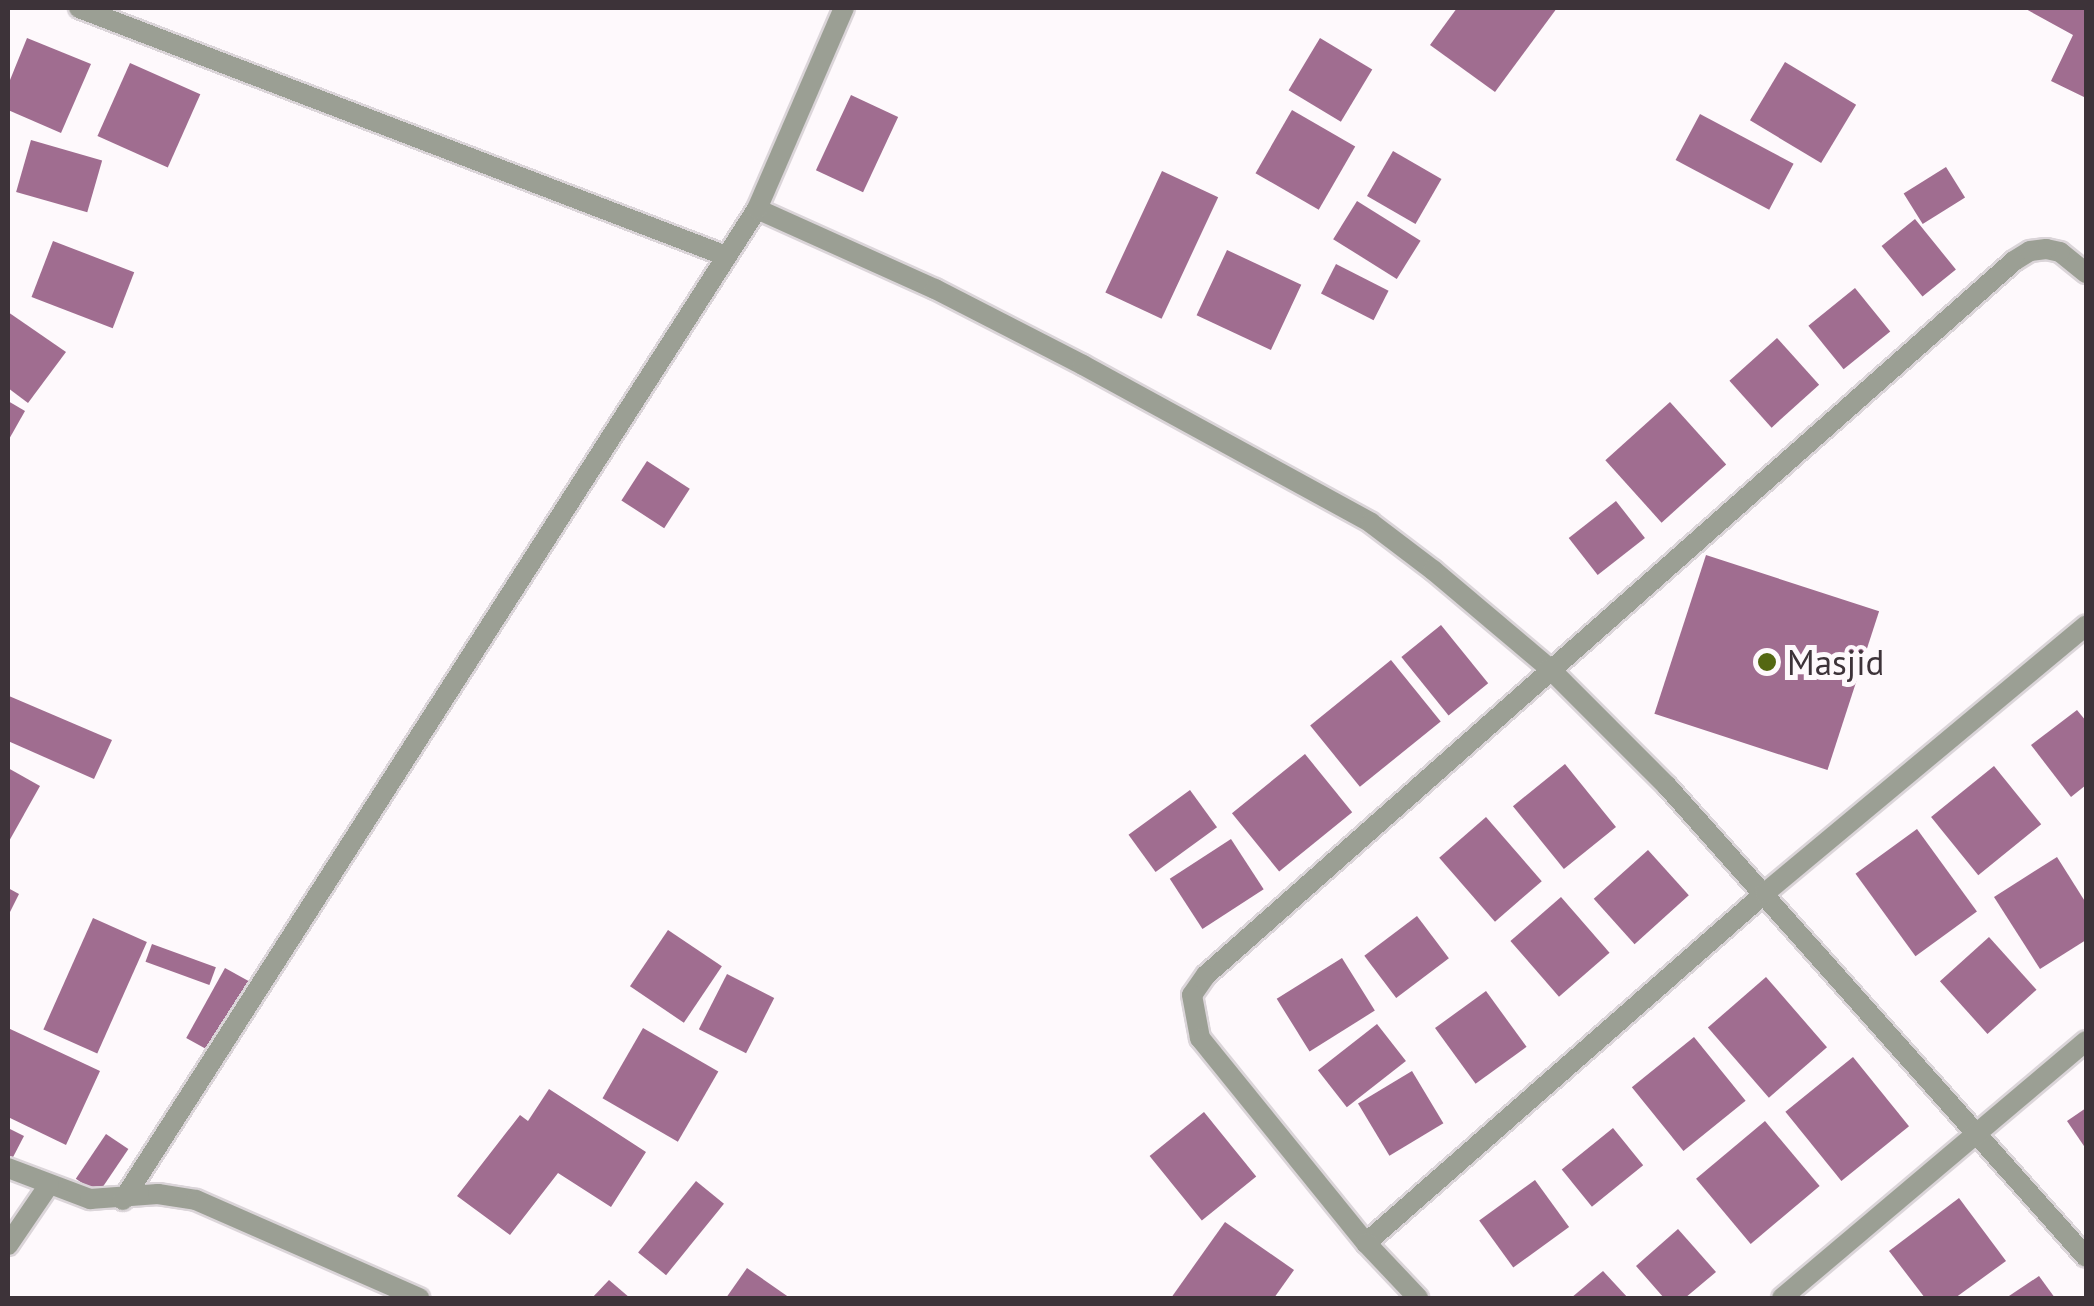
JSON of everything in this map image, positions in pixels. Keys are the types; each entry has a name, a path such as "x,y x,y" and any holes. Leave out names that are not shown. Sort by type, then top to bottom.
{"street":[{"path":"78,8 726,256"},
{"path":"123,1200 757,209 844,8"},
{"path":"757,209 935,289 1371,523 1550,669 1766,893 2086,1257"},
{"path":"1418,1298 1366,1243 1200,1038 1192,995 1206,975 2014,261 2030,252 2060,252 2086,274"},
{"path":"1366,1243 1766,893 2086,626"},
{"path":"1782,1298 2086,1041"},
{"path":"8,1168 90,1200 158,1194 196,1200 419,1298"},
{"path":"8,1245 49,1185"}],"building":[{"path":"1457,8 1557,8 1495,92 1430,45"},
{"path":"2024,8 2086,8 2086,98 2051,81 2073,35"},
{"path":"27,38 91,64 61,133 8,110 8,85"},
{"path":"1320,38 1372,69 1341,122 1289,90"},
{"path":"1785,62 1856,105 1821,163 1750,120"},
{"path":"130,63 200,94 168,167 97,136"},
{"path":"851,95 898,117 863,192 816,170"},
{"path":"1292,110 1355,146 1319,210 1256,173"},
{"path":"1700,114 1794,164 1769,210 1676,160"},
{"path":"31,140 102,160 87,212 16,192"},
{"path":"1393,151 1441,179 1415,224 1367,196"},
{"path":"1946,167 1965,198 1923,224 1904,193"},
{"path":"1162,171 1218,197 1162,319 1105,292"},
{"path":"1357,201 1421,241 1397,279 1333,239"},
{"path":"1915,219 1956,270 1922,297 1882,246"},
{"path":"53,241 134,272 113,328 31,297"},
{"path":"1227,250 1301,285 1271,350 1197,315"},
{"path":"1336,264 1389,291 1374,320 1321,293"},
{"path":"1855,288 1890,332 1844,369 1808,326"},
{"path":"8,312 66,352 28,403 8,388"},
{"path":"1777,338 1819,385 1772,428 1729,381"},
{"path":"8,401 25,411 8,441"},
{"path":"1670,402 1726,464 1662,523 1605,460"},
{"path":"647,461 690,489 664,528 621,500"},
{"path":"1616,501 1645,538 1598,575 1569,538"},
{"name":"Masjid","path":"1706,555 1879,611 1827,770 1654,714"},
{"path":"1441,625 1488,683 1449,715 1401,657"},
{"path":"1391,660 1441,721 1360,787 1310,725"},
{"path":"9,696 112,740 94,779 8,741"},
{"path":"2077,710 2086,721 2086,785 2071,797 2031,745"},
{"path":"1305,754 1352,812 1279,871 1232,813"},
{"path":"1565,764 1616,827 1564,869 1513,806"},
{"path":"1994,766 2041,824 1978,875 1931,817"},
{"path":"8,768 40,786 8,843"},
{"path":"1190,790 1217,827 1156,872 1129,835"},
{"path":"1486,817 1542,881 1495,922 1439,858"},
{"path":"1917,829 1977,912 1915,956 1856,874"},
{"path":"1231,839 1264,889 1202,929 1170,879"},
{"path":"1648,850 1689,895 1635,944 1594,899"},
{"path":"2057,857 2086,903 2086,940 2040,969 1994,897"},
{"path":"8,888 19,894 8,916"},
{"path":"1561,897 1610,953 1559,997 1510,941"},
{"path":"1417,916 1449,958 1396,998 1364,956"},
{"path":"93,918 147,942 97,1053 43,1029"},
{"path":"668,930 722,966 684,1023 630,986"},
{"path":"1989,937 2037,990 1987,1034 1940,981"},
{"path":"152,944 216,967 209,985 146,962"},
{"path":"1342,958 1375,1011 1310,1051 1277,999"},
{"path":"225,968 252,983 213,1053 186,1038"},
{"path":"727,974 774,998 746,1053 699,1029"},
{"path":"1766,977 1827,1047 1769,1098 1708,1028"},
{"path":"1486,991 1527,1047 1476,1084 1435,1028"},
{"path":"1377,1024 1406,1061 1347,1107 1318,1070"},
{"path":"8,1028 100,1071 66,1145 8,1117"},
{"path":"643,1028 718,1072 678,1142 602,1098"},
{"path":"1694,1037 1746,1101 1683,1151 1632,1087"},
{"path":"1853,1057 1909,1126 1841,1181 1785,1112"},
{"path":"1412,1071 1443,1123 1389,1156 1358,1103"},
{"path":"549,1089 646,1152 611,1207 558,1173 510,1235 457,1196 520,1115 528,1121"},
{"path":"2086,1108 2086,1149 2067,1121"},
{"path":"1204,1112 1256,1177 1202,1221 1150,1156"},
{"path":"1765,1121 1820,1186 1751,1244 1696,1179"},
{"path":"8,1128 24,1136 11,1161 8,1159"},
{"path":"1613,1128 1643,1165 1592,1207 1562,1170"},
{"path":"106,1134 128,1149 98,1194 76,1179"},
{"path":"1535,1180 1569,1227 1513,1267 1479,1221"},
{"path":"696,1181 724,1204 666,1275 638,1252"},
{"path":"1959,1198 2006,1261 1955,1298 1925,1298 1889,1251"},
{"path":"1225,1222 1294,1270 1274,1298 1171,1298"},
{"path":"1678,1229 1716,1272 1685,1298 1664,1298 1636,1266"},
{"path":"747,1268 790,1298 726,1298"},
{"path":"1603,1271 1628,1298 1571,1298"},
{"path":"2039,1276 2055,1298 2006,1298"},
{"path":"609,1280 630,1298 592,1298"}],"place":[{"name":"Masjid","path":"1767,662"}]}
